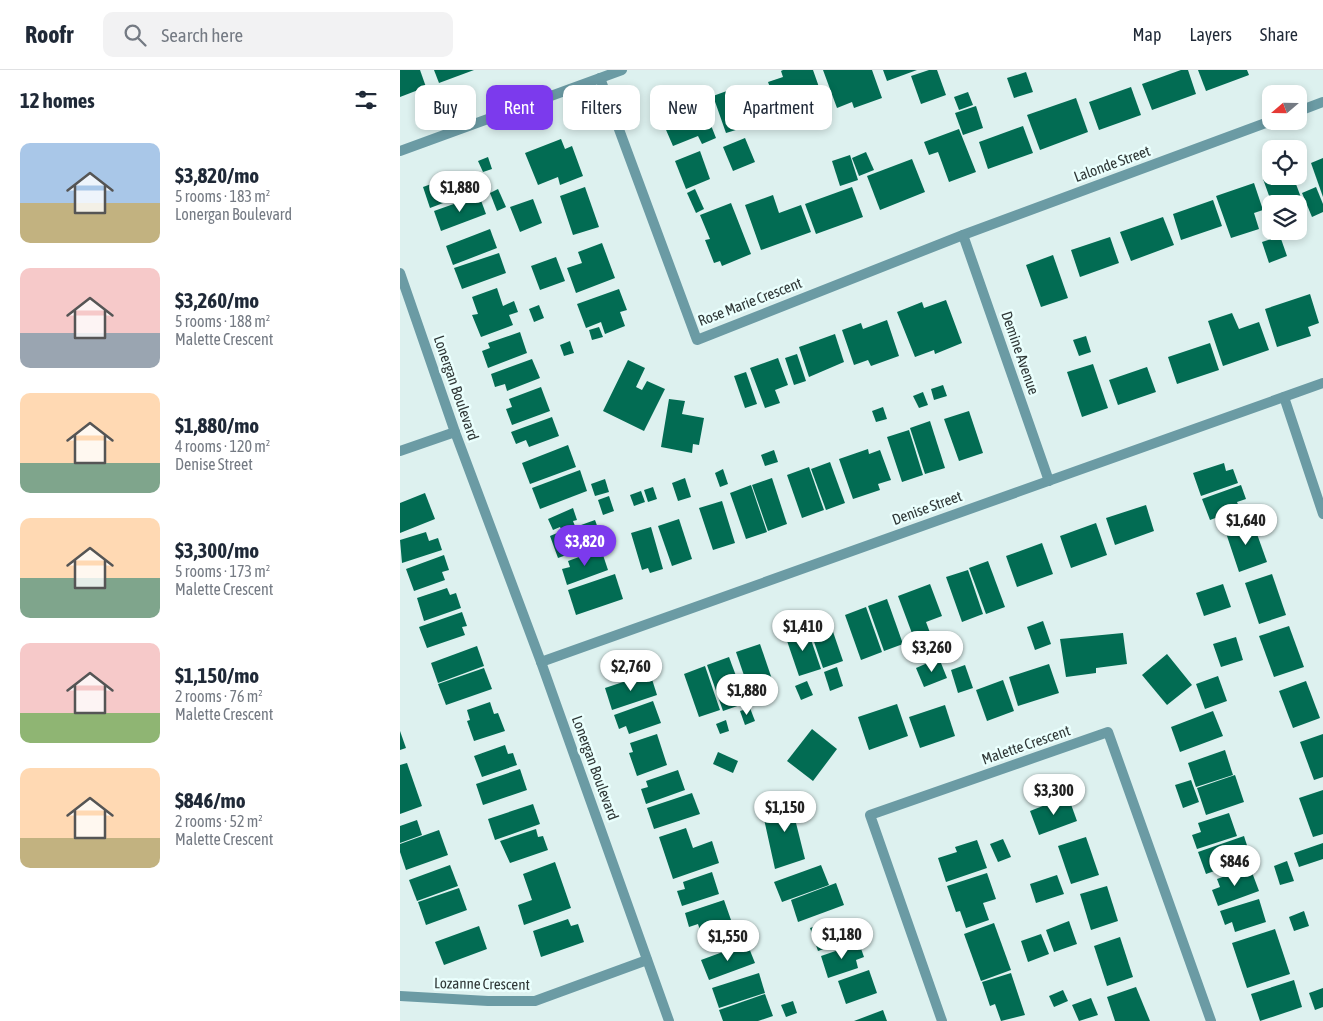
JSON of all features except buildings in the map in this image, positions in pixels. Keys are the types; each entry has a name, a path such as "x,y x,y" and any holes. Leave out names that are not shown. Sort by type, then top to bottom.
{"street":[{"path":"400,151 622,70"},
{"name":"Rose Marie Crescent","path":"600,78 697,340 963,235"},
{"path":"1308,108 1323,102"},
{"name":"Lalonde Street","path":"963,235 1262,124"},
{"name":"Demine Avenue","path":"963,235 1049,481"},
{"name":"Lonergan Boulevard","path":"400,273 455,432 542,662 669,1021"},
{"name":"Denise Street","path":"542,662 1323,383"},
{"path":"1284,397 1323,514"},
{"path":"400,451 455,432"},
{"name":"Malette Crescent","path":"942,1021 870,815 1108,732 1211,1021"},
{"name":"Lozanne Crescent","path":"400,996 488,1001 534,1001 648,960"}]}
